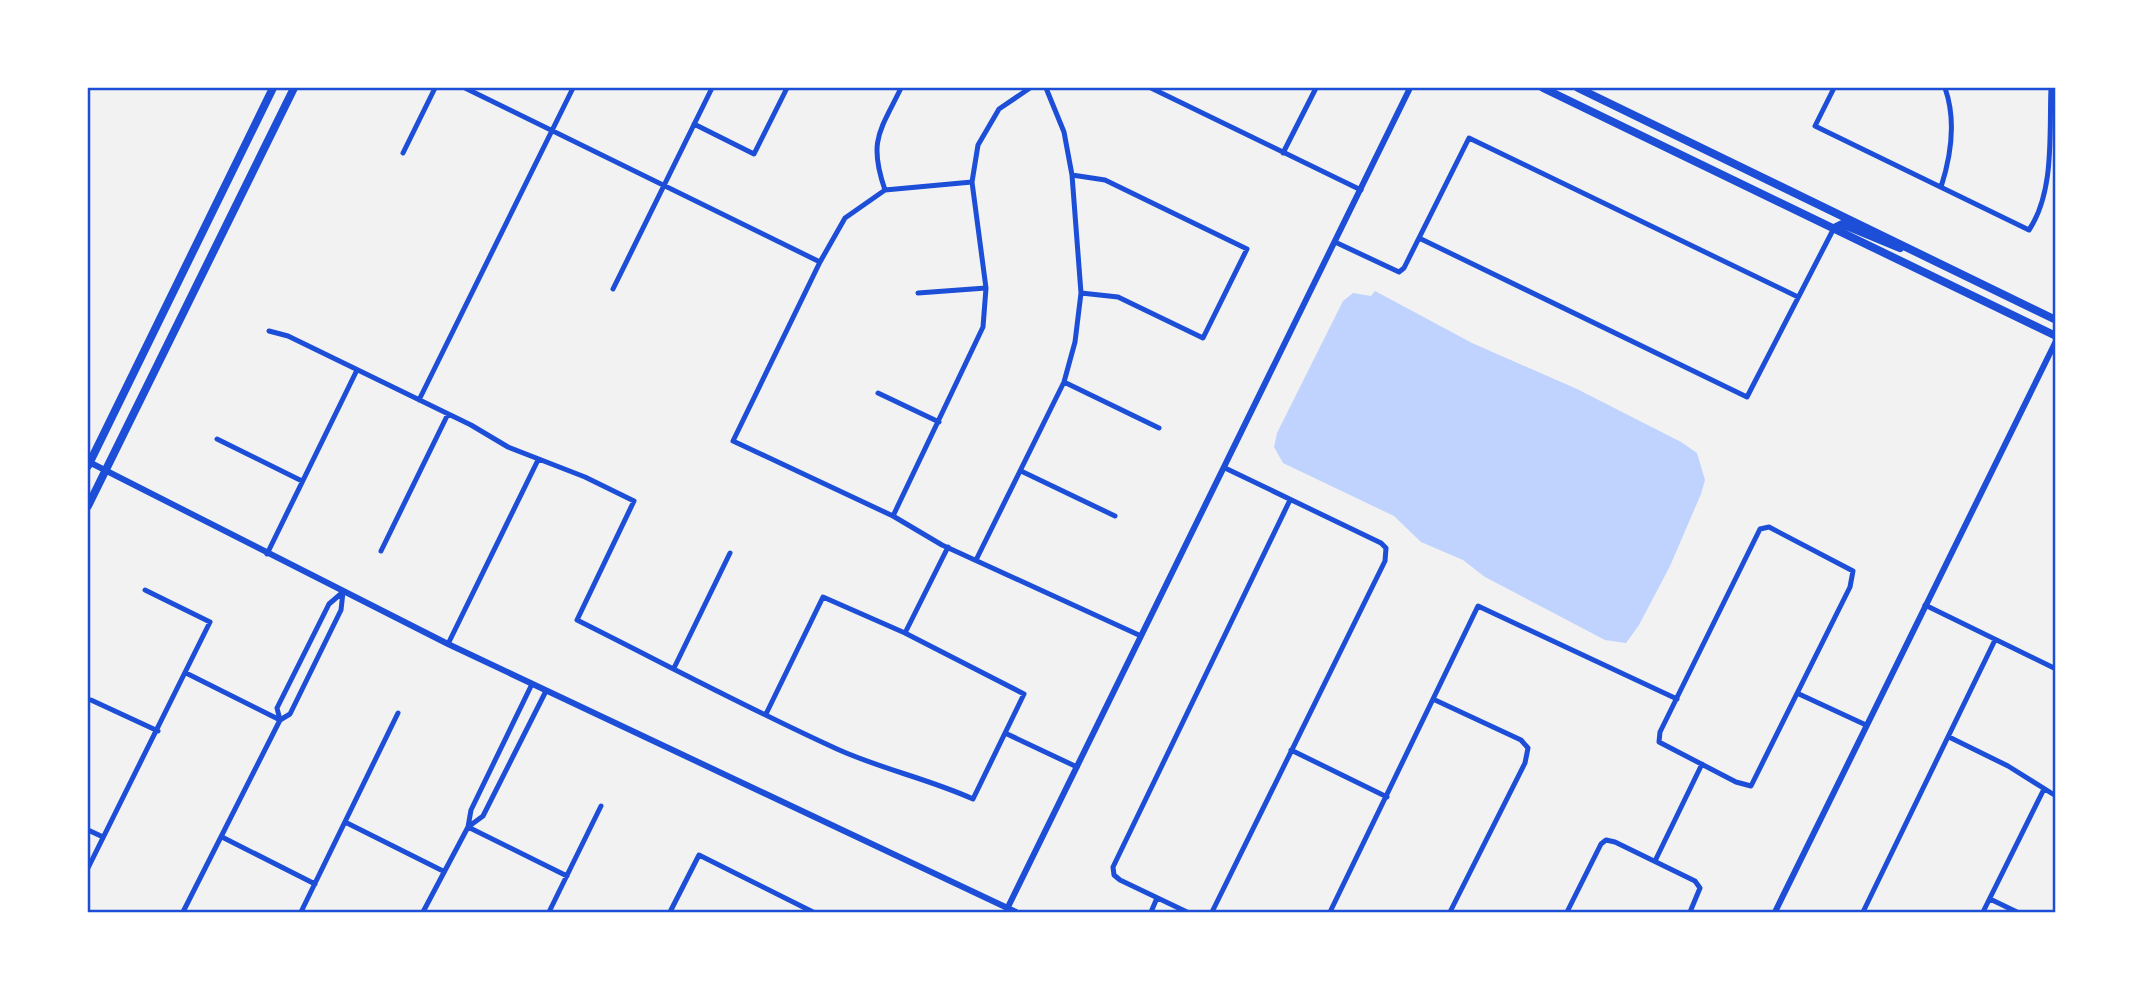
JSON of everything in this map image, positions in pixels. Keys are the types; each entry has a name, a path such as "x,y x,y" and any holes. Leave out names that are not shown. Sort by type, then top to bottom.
{"main road":[{"path":"88,464 273,88"},
{"path":"88,506 294,88"},
{"path":"1543,88 2056,339"},
{"path":"1578,88 2056,320"},
{"path":"1833,228 1842,224 1891,246 1913,251"}],"street":[{"path":"403,153 435,88"},
{"path":"466,88 820,262"},
{"path":"419,400 573,88"},
{"path":"613,289 712,88"},
{"path":"694,124 754,154 788,88"},
{"path":"885,190 875,163 876,140 901,88"},
{"path":"893,516 983,327 986,288 972,183 978,145 999,109 1030,88"},
{"path":"976,558 1064,382 1076,342 1081,293 1072,175 1064,132 1046,88"},
{"path":"1151,88 1361,190"},
{"path":"1283,153 1316,88"},
{"path":"1005,911 1410,88"},
{"path":"1834,88 1815,126 2029,230 2041,206 2048,155 2051,88"},
{"path":"1941,187 1950,149 1951,120 1945,88"},
{"path":"1335,242 1399,272 1469,138 1798,297"},
{"path":"2048,155 2056,155"},
{"path":"1072,175 1105,180 1247,249 1203,338 1118,297 1081,293"},
{"path":"972,183 885,190 845,218 820,262 733,442 893,516 948,547 1142,636"},
{"path":"1419,238 1747,397 1833,228"},
{"path":"918,293 986,288"},
{"path":"269,331 288,336 538,460 585,477 634,501 577,620 766,714 840,750 938,783 973,799 1024,694 905,633 823,597 766,714"},
{"path":"1774,912 2056,339"},
{"path":"267,554 357,370"},
{"path":"1064,382 1159,428"},
{"path":"878,393 939,422"},
{"path":"381,551 448,414"},
{"path":"217,439 302,481"},
{"path":"448,645 538,460"},
{"path":"88,464 448,645 1005,911 1016,912"},
{"path":"1212,912 1385,561 1385,548 1381,543 1225,468"},
{"path":"1021,471 1115,516"},
{"path":"1187,912 1114,875 1118,855 1290,500"},
{"path":"1769,527 1853,571 1850,587 1799,694 1751,786 1659,742 1660,732 1760,529 1769,527"},
{"path":"905,633 948,547"},
{"path":"674,668 730,552"},
{"path":"88,868 210,622 145,590"},
{"path":"183,912 280,720 290,714 341,610 343,592"},
{"path":"280,720 278,708 289,685 329,604 343,592"},
{"path":"1925,605 2054,668"},
{"path":"1330,912 1435,700 1478,606 1677,699"},
{"path":"1863,912 1996,640"},
{"path":"186,673 280,720"},
{"path":"423,912 468,827 471,810 532,684"},
{"path":"468,827 483,816 546,691"},
{"path":"1799,694 1866,725"},
{"path":"91,700 158,731"},
{"path":"1435,700 1521,740 1528,748 1525,763 1450,912"},
{"path":"301,912 398,713"},
{"path":"1005,733 1077,767"},
{"path":"1949,737 2008,766 2056,796"},
{"path":"1291,750 1387,797"},
{"path":"1655,862 1702,764"},
{"path":"1983,912 2044,789"},
{"path":"549,912 601,806"},
{"path":"345,822 443,870"},
{"path":"468,827 567,876"},
{"path":"88,830 103,838"},
{"path":"222,837 314,884"},
{"path":"1567,912 1601,844 1606,840 1695,881 1700,888 1690,912"},
{"path":"670,912 699,855 813,912"},
{"path":"1151,912 1157,898"},
{"path":"1990,899 2017,912"},
{"path":"790,912 795,903"}],"water":[{"path":"1375,291 1472,343 1577,389 1681,442 1697,453 1705,480 1701,494 1670,566 1639,625 1626,643 1605,640 1485,577 1463,560 1421,542 1394,516 1283,463 1274,447 1277,433 1343,301 1353,293 1371,296"}]}
